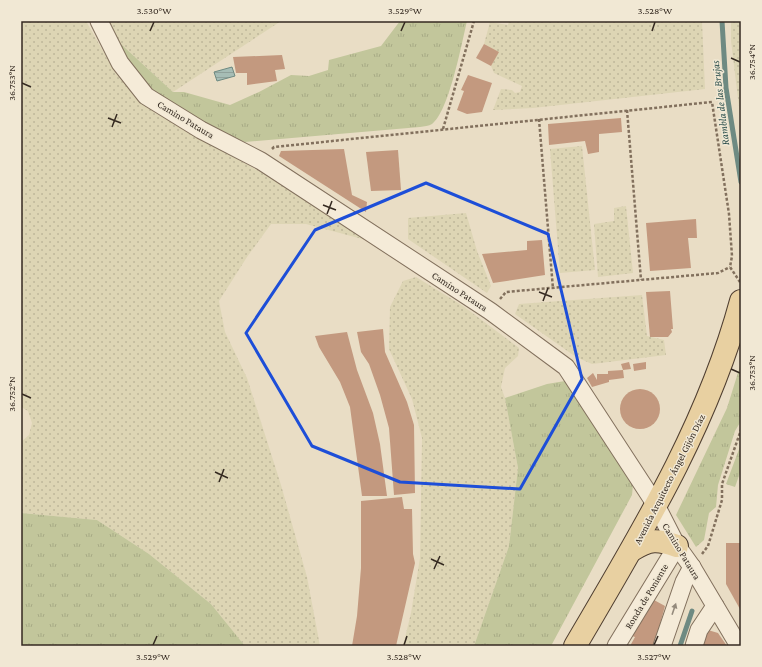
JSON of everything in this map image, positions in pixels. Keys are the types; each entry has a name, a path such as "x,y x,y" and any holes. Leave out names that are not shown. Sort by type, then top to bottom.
{"main road":[{"name":"Avenida Arquitecto Ángel Gijón Díaz","path":"575,646 632,550 656,506 707,402 730,340 741,302"},
{"path":"632,550 643,543 654,540 677,546"}],"street":[{"name":"Camino Pataura","path":"99,21 120,63 146,96 201,130 261,161 490,311 566,367 656,506 677,546 692,567 739,646"},
{"name":"Ronda de Poniente","path":"616,646 677,546"},
{"path":"662,646 684,582 692,567"},
{"path":"694,646 699,630 715,606"}],"path":[{"path":"443,129 474,21"},
{"path":"261,161 274,147 712,102 729,214 732,256 730,267 741,284"},
{"path":"627,110 641,280"},
{"path":"540,119 554,289"},
{"path":"490,311 506,292 554,289 718,272 730,267"},
{"path":"692,567 708,546 722,500 722,484 741,430"}],"highlighted area":[{"path":"426,183 548,234 582,379 520,489 400,482 312,446 246,333 315,230"}],"shaded area":[{"path":"21,21 86,21 116,74 155,113 275,180 366,240 306,224 271,224 247,257 219,301 225,332 247,378 281,485 307,577 320,646 245,646 211,604 149,554 97,520 21,513 21,442 29,435 32,423 28,411 21,407"},
{"path":"105,21 281,21 173,92 111,35"},
{"path":"509,21 702,21 705,89 533,108 493,110 501,89 512,90 515,93 520,92 522,86 494,73 491,66 498,52 484,44 490,22 508,25"},
{"path":"731,21 741,21 741,123 731,41"},
{"path":"582,146 595,270 560,273 550,149"},
{"path":"626,206 633,273 598,277 594,224 614,221 614,208"},
{"path":"466,213 477,251 491,286 487,293 408,239 408,218"},
{"path":"416,277 463,306 519,348 518,356 505,368 501,387 505,398 518,468 509,546 474,646 403,646 411,613 420,558 422,438 412,399 389,349 390,307 403,281"},
{"path":"642,295 647,336 664,340 666,355 592,364 576,357 515,314 519,304"}],"green space":[{"path":"400,21 467,21 449,92 444,106 432,124 420,127 245,142 210,127 155,92 145,82 111,35 173,92 184,92 230,105 291,75 309,76 328,70 329,60 381,46"},
{"path":"741,363 741,421 735,431 718,485 716,507 709,513 704,540 696,547 676,515 727,408"},
{"path":"565,381 633,485 632,495 551,646 474,646 509,546 518,468 505,398 547,384"},
{"path":"741,444 741,470 735,487 726,484"},
{"path":"21,513 97,520 149,554 211,604 245,646 21,646"}],"water":[{"path":"232,67 235,76 217,81 214,72"}],"building":[{"path":"484,44 499,52 491,66 476,58"},
{"path":"282,55 285,69 275,70 277,81 247,85 247,73 236,73 233,57"},
{"path":"468,75 492,83 482,112 467,114 457,110 464,91 461,90"},
{"path":"621,118 622,132 599,134 599,152 588,154 585,141 549,145 548,124"},
{"path":"344,149 352,195 367,202 366,212 279,156 281,151"},
{"path":"398,150 401,190 371,191 366,152"},
{"path":"696,219 697,238 688,238 691,268 650,271 646,223"},
{"path":"542,240 545,275 493,283 482,254 527,250 527,241"},
{"path":"670,291 672,332 668,337 650,337 646,292"},
{"path":"383,329 385,352 407,402 414,425 415,493 394,495 389,428 380,395 369,364 361,352 357,332"},
{"path":"347,332 357,370 373,413 380,444 387,496 362,496 350,407 340,382 319,347 315,336"},
{"path":"629,362 631,369 623,370 621,364"},
{"path":"646,362 646,369 634,371 633,364"},
{"path":"623,370 624,378 609,380 609,382 592,387 587,378 593,373 597,380 597,374 608,374 608,371"},
{"path":"636,389 644,389 651,392 657,398 660,409 657,420 651,426 644,429 636,429 629,426 623,420 620,413 620,405 623,398 629,392"},
{"path":"402,497 404,509 412,509 413,554 415,563 396,646 352,646 357,616 361,568 361,501"},
{"path":"726,543 741,543 741,611 726,584"},
{"path":"654,600 665,606 654,646 630,646 635,637 632,636"},
{"path":"708,630 718,633 727,646 702,646"}],"waterway":[{"name":"Rambla de las Brujas","path":"722,21 726,88 741,182"},
{"name":"Rambla de las Brujas","path":"680,646 692,611"}]}
